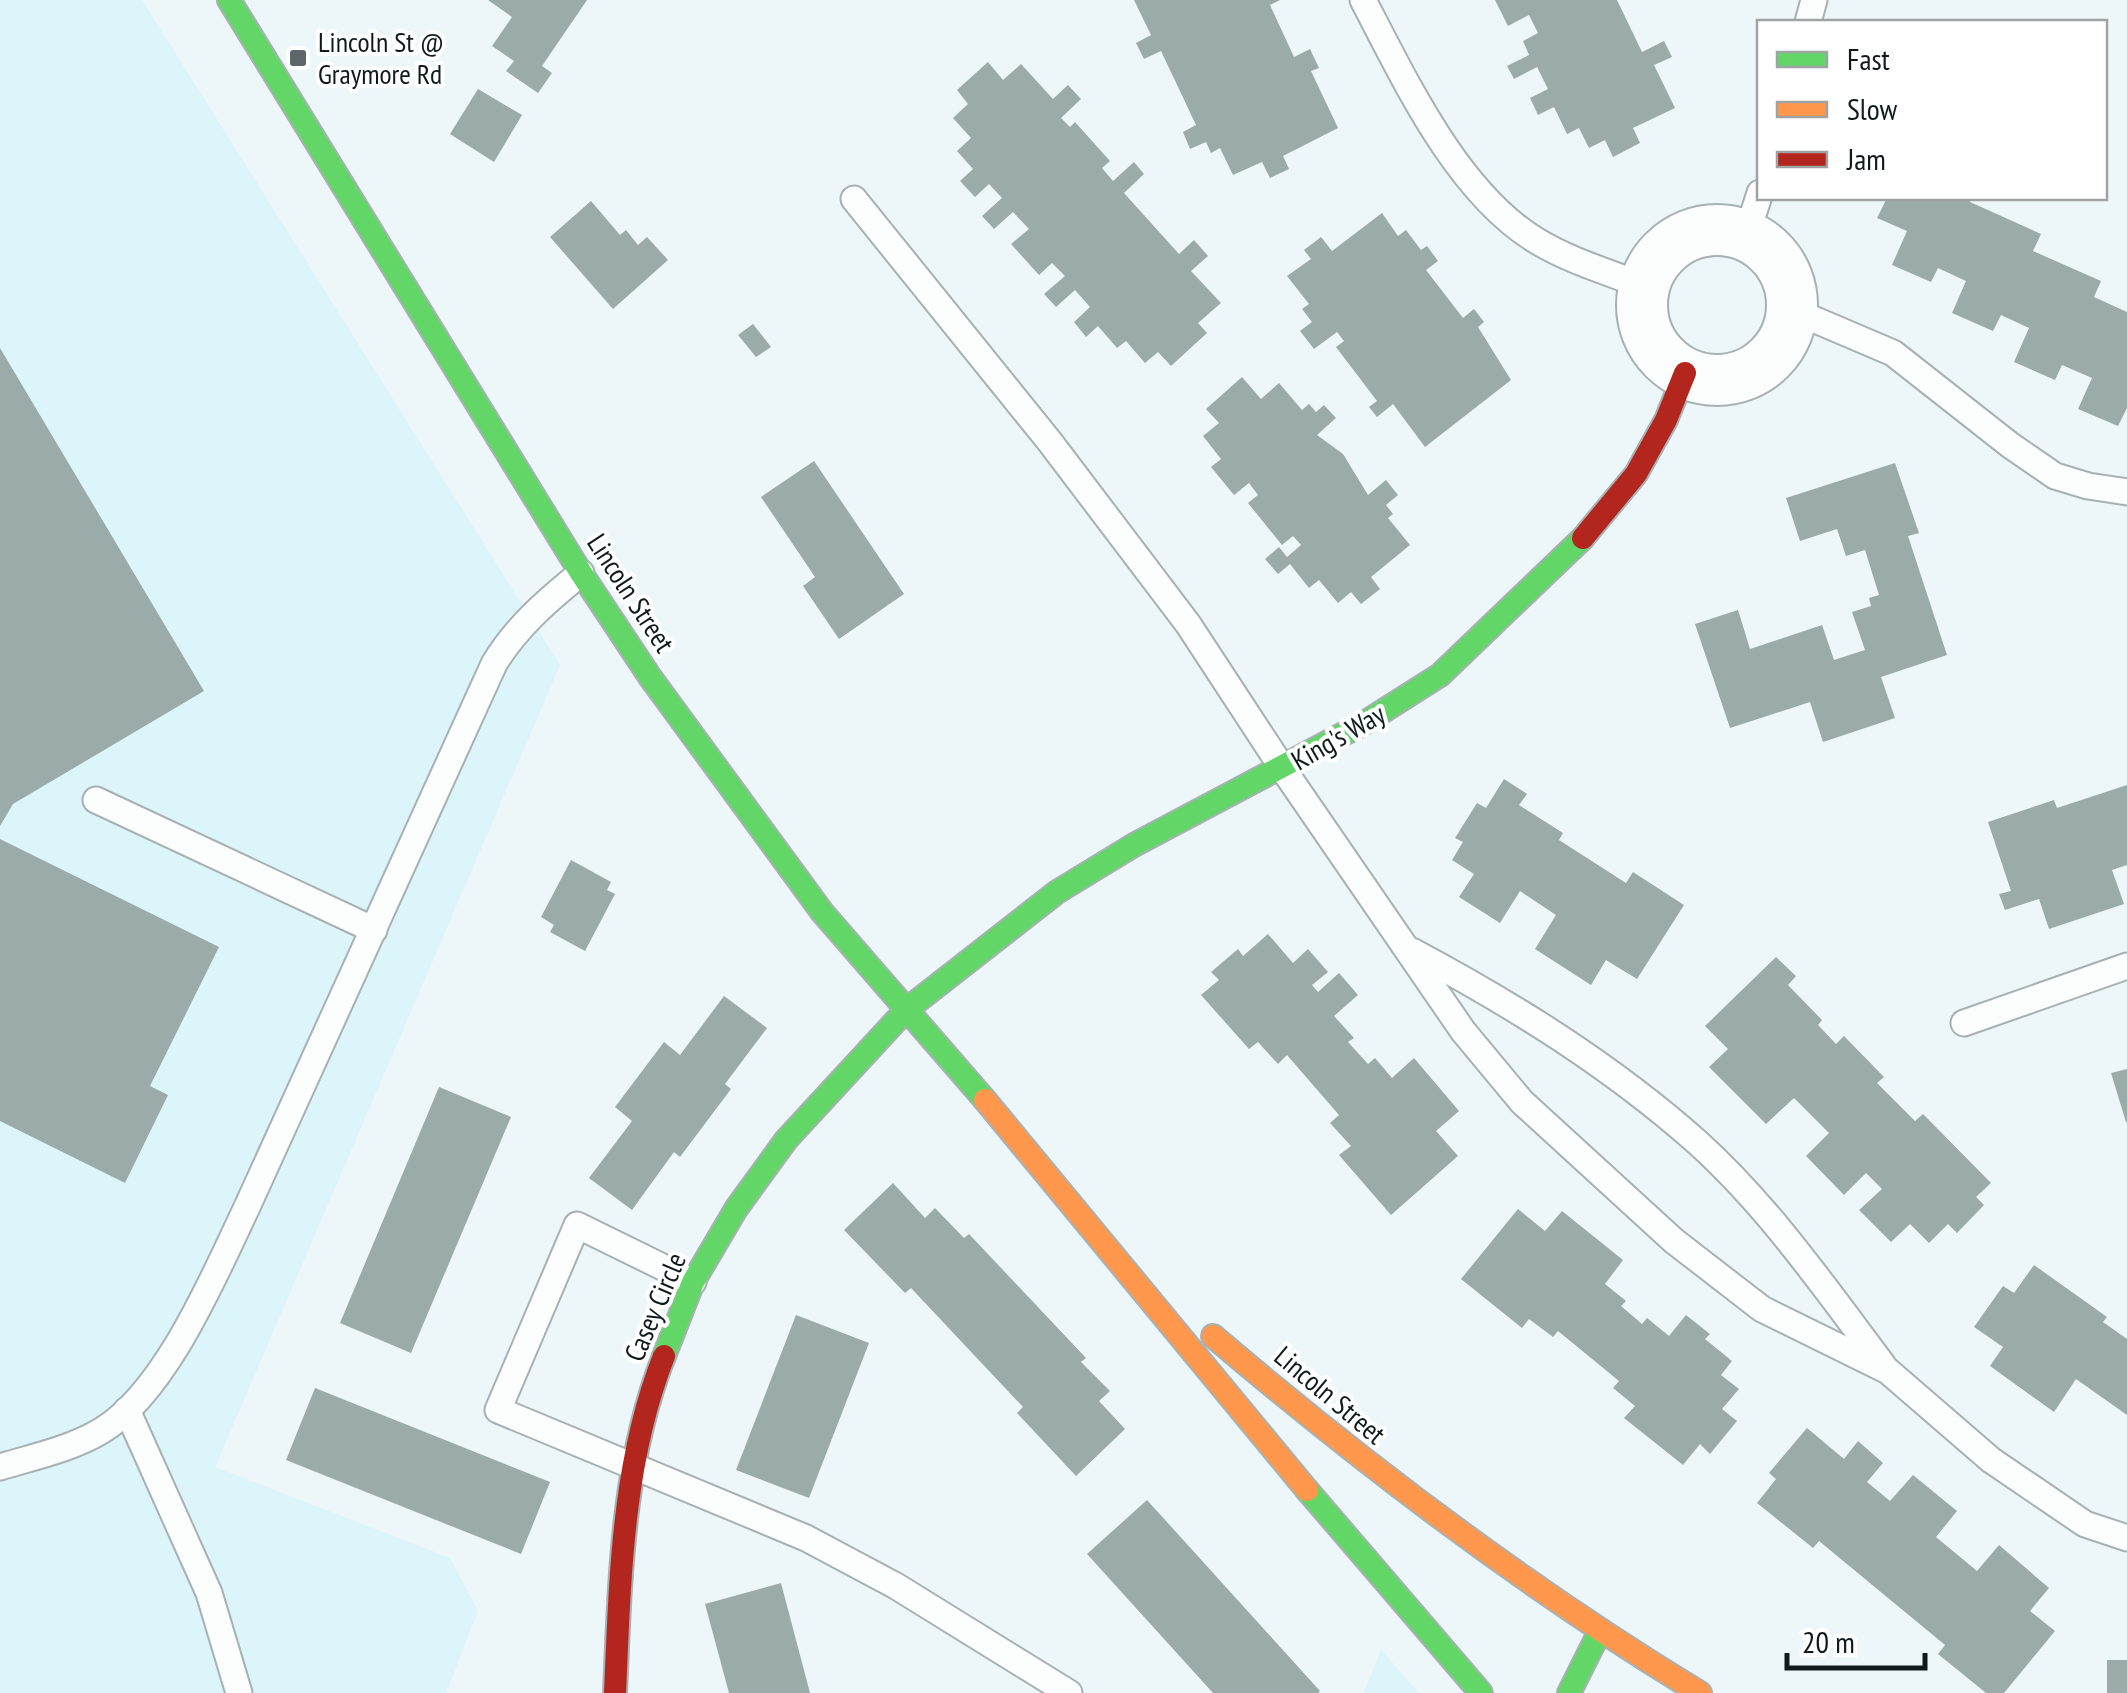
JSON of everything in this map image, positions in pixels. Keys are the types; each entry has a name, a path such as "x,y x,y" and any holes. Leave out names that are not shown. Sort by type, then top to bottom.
{"street":[{"name":"Lincoln Street","path":"236,3 581,573 732,792 822,912 1048,1172 1265,1441 1481,1693"},
{"path":"1753,215 1767,248 1788,279 1792,310 1784,340 1766,363 1740,377 1722,380 1685,373 1653,346 1642,318 1644,286 1652,265 1681,239 1753,215"},
{"name":"King's Way","path":"906,1010 1057,892 1134,845 1366,722 1440,675 1576,546 1636,474 1666,420 1685,373"},
{"name":"Casey Circle","path":"614,1693 622,1543 639,1444 662,1363 693,1282 736,1209 786,1140 906,1010"},
{"name":"Lincoln Street","path":"1048,1172 1204,1328 1348,1451 1673,1687 1700,1693"},
{"path":"1569,1693 1599,1632"}],"lane":[{"path":"1363,0 1443,144 1480,190 1536,240 1644,286"},
{"path":"854,199 1050,442 1188,624 1462,1031 1522,1102 1674,1241 1762,1309 1888,1371"},
{"path":"1792,310 1893,353 2054,476 2127,492"},
{"path":"0,1468 88,1438 127,1410 164,1362 206,1294 494,664 540,608 581,573"},
{"path":"96,800 374,930"},
{"path":"1408,948 1506,1002 1595,1060 1698,1143 1785,1235 1888,1371 1991,1460 2085,1524 2127,1538"},
{"path":"1964,1024 2127,966"},
{"path":"693,1282 576,1225 498,1410 806,1538 896,1586 1070,1693"},
{"path":"127,1410 210,1593 238,1693"}],"shaded area":[{"path":"0,0 142,0 560,665 215,1467 450,1558 478,1611 446,1693 0,1693"},
{"path":"1381,1650 1419,1693 1364,1693"}],"building":[{"path":"488,0 587,0 542,66 552,73 538,93 506,71 514,61 492,46 512,17"},
{"path":"1134,0 1280,0 1270,5 1294,57 1310,49 1319,68 1311,71 1338,128 1283,156 1289,169 1270,178 1262,162 1233,175 1220,148 1211,153 1206,142 1190,149 1183,132 1196,125 1161,51 1144,59 1136,43 1151,35"},
{"path":"1495,0 1617,0 1642,52 1664,41 1672,57 1654,65 1675,108 1633,128 1640,143 1613,157 1605,140 1589,148 1579,128 1567,134 1554,107 1538,115 1530,98 1548,89 1537,67 1514,79 1507,66 1529,55 1523,41 1538,33 1529,15 1508,26"},
{"path":"988,62 1003,80 1021,64 1053,99 1068,85 1081,99 1061,118 1070,127 1075,122 1110,161 1102,168 1113,181 1134,162 1144,174 1124,193 1179,254 1194,240 1208,256 1191,271 1221,303 1198,323 1207,333 1171,366 1158,352 1145,363 1126,341 1117,348 1098,326 1086,337 1074,322 1090,307 1075,290 1056,307 1044,294 1065,276 1052,263 1039,275 1011,244 1029,229 1013,212 994,229 982,216 1002,198 989,184 975,197 960,181 973,169 957,151 971,138 953,118 968,104 957,90"},
{"path":"478,89 522,115 494,162 450,134"},
{"path":"1886,200 1971,200 2041,234 2033,251 2101,281 2094,297 2127,312 2127,408 2118,426 2078,409 2092,378 2062,365 2055,380 2014,362 2029,328 2001,315 1993,331 1952,313 1966,281 1938,268 1931,282 1892,265 1907,231 1877,218"},
{"path":"591,201 620,235 626,230 638,245 647,237 668,260 613,309 550,237"},
{"path":"1382,213 1398,236 1406,230 1421,250 1427,246 1438,261 1426,270 1463,318 1474,309 1484,322 1478,327 1511,380 1425,447 1393,404 1377,417 1369,407 1377,401 1336,347 1344,341 1337,332 1314,349 1300,331 1312,322 1302,309 1309,304 1287,276 1311,259 1304,250 1321,237 1332,251"},
{"path":"753,324 771,347 756,357 738,335"},
{"path":"0,348 204,691 13,804 0,826"},
{"path":"1242,377 1261,399 1279,383 1302,410 1309,404 1316,412 1324,405 1336,418 1317,435 1343,454 1368,495 1386,480 1398,495 1386,505 1393,514 1388,518 1410,545 1371,577 1380,589 1361,604 1351,592 1338,603 1319,580 1309,588 1290,564 1278,574 1265,559 1279,547 1287,557 1301,545 1293,536 1282,545 1248,503 1258,495 1249,483 1234,495 1211,467 1221,459 1203,436 1219,423 1206,409"},
{"path":"814,461 904,594 839,639 803,586 815,577 761,497"},
{"path":"1895,463 1919,533 1908,536 1947,655 1881,677 1895,718 1823,742 1810,702 1730,728 1695,624 1738,610 1750,649 1822,625 1834,660 1865,650 1852,612 1871,606 1869,598 1879,595 1865,550 1846,556 1837,529 1800,541 1786,498"},
{"path":"1504,779 1527,794 1519,805 1563,833 1559,840 1626,883 1633,872 1684,905 1637,979 1606,960 1591,985 1535,949 1556,915 1520,891 1500,923 1459,897 1474,874 1452,860 1463,842 1455,838 1477,803 1486,808"},
{"path":"2127,785 2127,865 2112,870 2124,904 2049,929 2039,899 2005,910 1999,894 2011,891 1988,822 2054,800 2057,808"},
{"path":"0,839 219,947 150,1086 168,1095 125,1183 0,1121"},
{"path":"571,860 611,882 607,890 615,894 585,951 550,932 554,925 541,917"},
{"path":"1268,934 1293,963 1308,949 1328,972 1312,985 1318,992 1339,973 1358,995 1334,1016 1354,1038 1348,1042 1368,1064 1375,1058 1392,1078 1414,1058 1459,1111 1436,1131 1458,1156 1391,1215 1339,1155 1351,1146 1330,1123 1339,1115 1287,1055 1278,1064 1258,1042 1249,1049 1201,995 1219,980 1211,972 1238,949 1243,956"},
{"path":"1776,957 1796,976 1788,985 1822,1020 1818,1025 1836,1044 1844,1036 1884,1077 1877,1083 1915,1121 1923,1114 1991,1183 1976,1197 1984,1205 1957,1233 1948,1224 1929,1243 1910,1224 1891,1242 1859,1210 1882,1189 1866,1173 1844,1195 1806,1156 1829,1133 1794,1098 1766,1124 1709,1067 1728,1049 1705,1026"},
{"path":"724,996 767,1028 725,1084 731,1089 680,1157 674,1152 632,1210 589,1178 632,1121 615,1107 664,1042 680,1055"},
{"path":"2127,1069 2127,1122 2126,1122 2111,1073"},
{"path":"439,1087 511,1117 411,1353 340,1323"},
{"path":"893,1183 925,1218 935,1208 964,1238 969,1234 1086,1358 1081,1362 1110,1391 1099,1401 1125,1429 1076,1476 1017,1413 1023,1407 911,1288 905,1293 844,1230"},
{"path":"1518,1209 1545,1231 1562,1211 1623,1260 1605,1284 1626,1301 1621,1306 1642,1324 1647,1318 1669,1336 1686,1315 1710,1334 1705,1339 1732,1361 1721,1375 1739,1389 1722,1409 1737,1421 1710,1454 1700,1444 1683,1465 1624,1418 1635,1406 1613,1388 1619,1381 1558,1331 1553,1337 1529,1319 1522,1328 1461,1279"},
{"path":"2034,1265 2107,1317 2103,1322 2127,1339 2127,1415 2076,1379 2054,1412 1990,1366 2003,1347 1974,1327 2003,1286 2014,1293"},
{"path":"796,1315 869,1343 809,1498 736,1470"},
{"path":"315,1388 550,1482 521,1554 286,1460"},
{"path":"1807,1428 1844,1459 1858,1441 1883,1463 1867,1482 1890,1501 1913,1475 1957,1511 1936,1537 1977,1571 1999,1545 2049,1588 2030,1611 2055,1631 2004,1693 1986,1693 1938,1654 1945,1645 1819,1541 1813,1548 1757,1503 1776,1479 1769,1473"},
{"path":"1147,1500 1318,1693 1213,1693 1087,1554"},
{"path":"781,1583 810,1693 729,1693 705,1604"},
{"path":"2107,1660 2127,1660 2127,1693 2107,1693"}],"traffic: fast":[{"path":"229,0 581,573 650,677 822,912 985,1100"},
{"path":"664,1356 693,1282 736,1209 786,1140 906,1010 1057,892 1134,845 1366,722 1440,675 1583,538"},
{"path":"1307,1490 1481,1693"},
{"path":"1569,1693 1599,1633"}],"traffic: slow":[{"path":"985,1100 1307,1490"},
{"path":"1213,1336 1449,1524 1700,1693"}],"traffic: jam":[{"path":"1583,538 1636,474 1666,420 1685,373"},
{"path":"615,1693 631,1479 639,1437 664,1356"}],"place":[{"name":"Lincoln St @ Graymore Rd","path":"298,58"}]}
